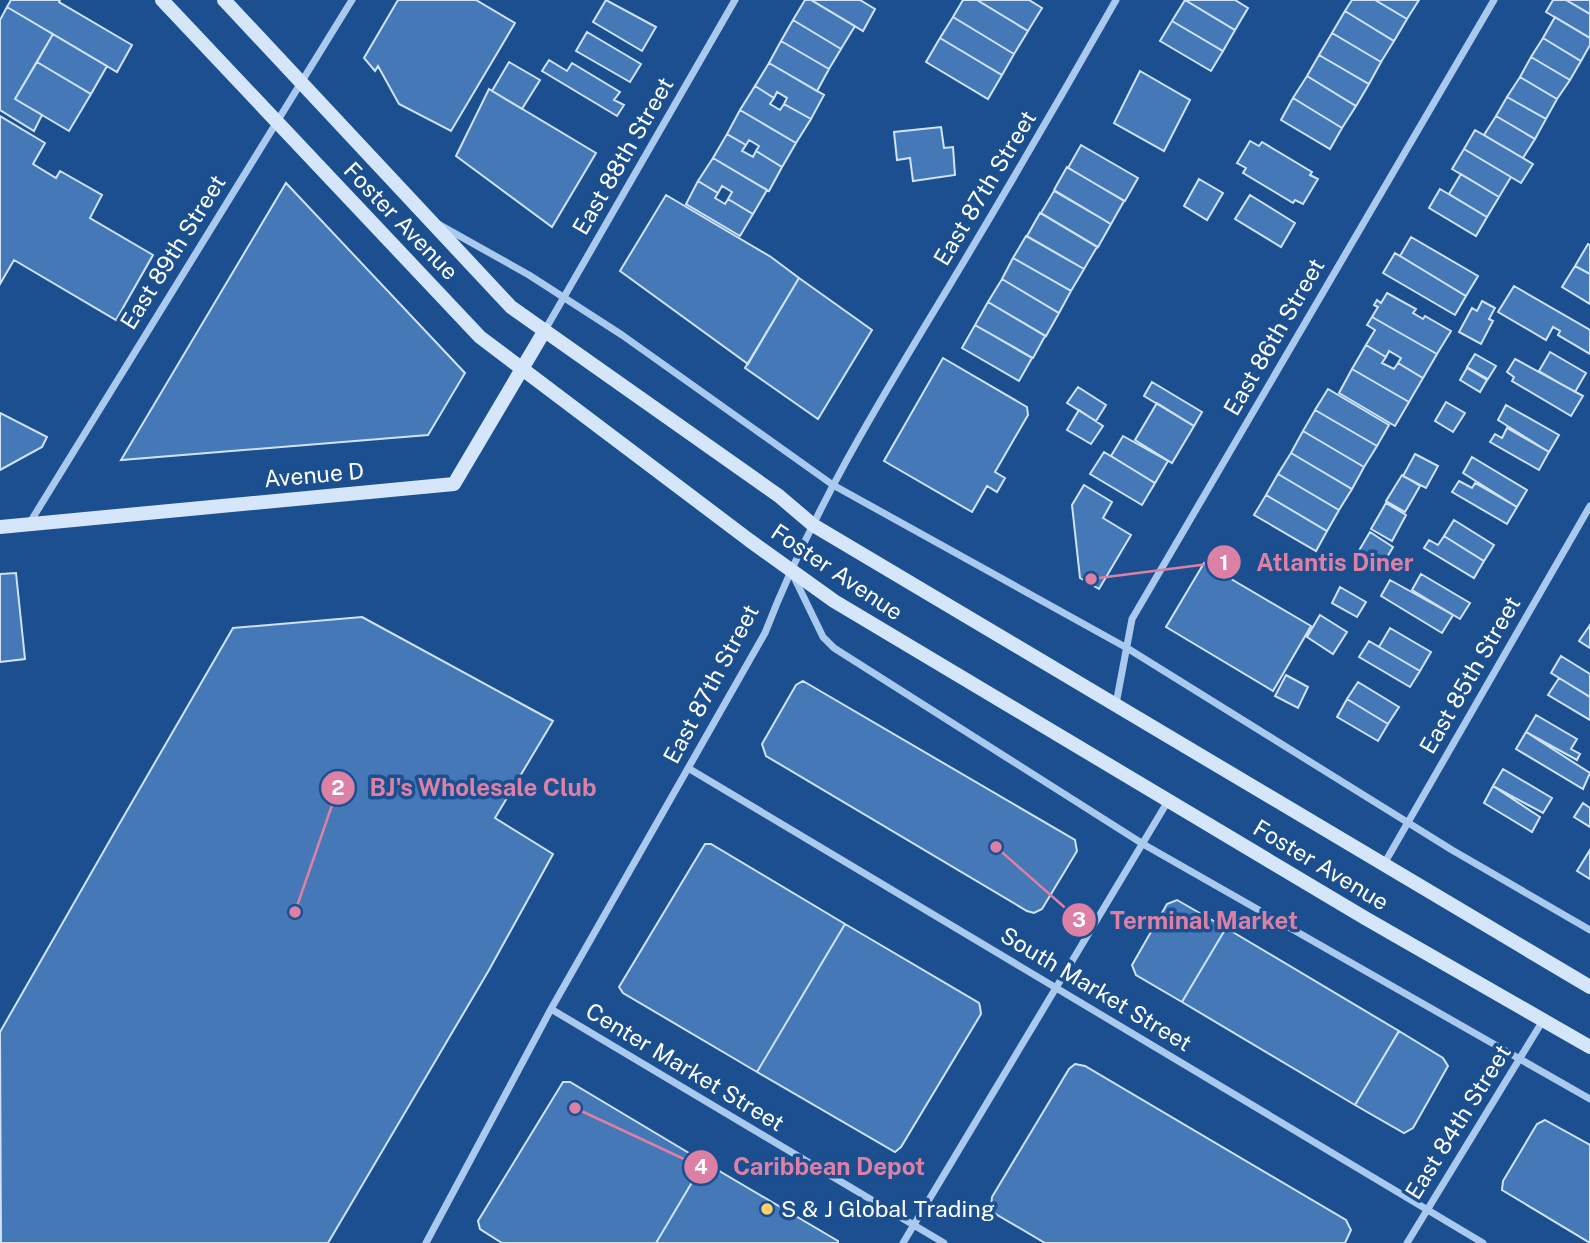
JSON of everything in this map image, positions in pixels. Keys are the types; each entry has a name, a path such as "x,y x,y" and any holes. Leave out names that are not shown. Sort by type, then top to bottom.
{"main road":[{"name":"Foster Avenue","path":"162,0 480,337 522,371 834,601 1542,1022 1590,1047"},
{"name":"Foster Avenue","path":"224,0 511,307 779,496 813,525 1590,987"},
{"name":"Avenue D","path":"0,527 454,484 545,331"}],"street":[{"name":"East 89th Street","path":"28,525 352,0"},
{"name":"East 88th Street","path":"545,331 735,0"},
{"name":"East 87th Street","path":"426,1243 551,1009 765,634 790,568 833,485 1050,118 1116,0"},
{"name":"East 86th Street","path":"1116,704 1132,619 1494,0"},
{"path":"427,218 564,297 768,436 833,485 1127,648 1408,822 1590,930"},
{"name":"East 85th Street","path":"1383,864 1590,506"},
{"path":"790,568 823,637 834,648 1143,844 1590,1099"},
{"name":"South Market Street","path":"688,768 1483,1243"},
{"path":"903,1243 1168,801"},
{"name":"Center Market Street","path":"551,1009 944,1243"},
{"name":"East 84th Street","path":"1407,1243 1542,1022"}],"building":[{"path":"11,0 60,0 59,2 132,45 117,72 7,7"},
{"path":"398,0 476,0 515,23 451,131 399,104 378,66 375,71 364,58"},
{"path":"606,0 656,27 642,51 593,22"},
{"path":"805,0 811,0 855,26 841,49 793,20"},
{"path":"811,0 860,0 875,9 863,31"},
{"path":"963,0 977,0 1028,31 1014,54 953,17"},
{"path":"977,0 1029,0 1042,8 1028,31"},
{"path":"1185,0 1235,30 1223,51 1172,21"},
{"path":"1185,0 1235,0 1248,8 1235,30"},
{"path":"1352,0 1375,0 1407,19 1394,41 1345,11"},
{"path":"1375,0 1419,0 1407,19"},
{"path":"1553,0 1566,0 1590,14 1590,38 1546,12"},
{"path":"1566,0 1590,0 1590,14"},
{"path":"7,7 53,34 15,99 42,115 34,131 0,110 0,20"},
{"path":"1345,11 1394,41 1381,62 1332,33"},
{"path":"953,17 1014,54 1002,75 940,38"},
{"path":"1555,17 1590,38 1590,45 1581,61 1543,38"},
{"path":"793,20 841,49 829,69 781,41"},
{"path":"1172,21 1223,51 1211,71 1160,41"},
{"path":"587,32 641,64 630,82 576,51"},
{"path":"1332,33 1381,62 1369,84 1319,55"},
{"path":"53,34 107,66 91,94 37,62"},
{"path":"940,38 1002,75 988,99 926,62"},
{"path":"1543,38 1581,61 1570,80 1531,57"},
{"path":"781,41 829,69 817,91 769,63"},
{"path":"1319,55 1369,84 1356,106 1307,76"},
{"path":"1531,57 1570,80 1557,99 1520,77"},
{"path":"549,60 567,71 572,63 620,92 614,100 624,105 617,116 542,71"},
{"path":"37,62 91,94 69,131 15,99"},
{"path":"509,62 540,80 522,109 492,91"},
{"path":"769,63 824,95 811,119 784,104 787,98 777,92 774,98 755,86"},
{"path":"1140,71 1190,100 1164,151 1114,123"},
{"path":"1307,76 1356,106 1342,128 1293,98"},
{"path":"1520,77 1557,99 1546,119 1507,97"},
{"path":"755,86 774,98 770,104 780,110 784,104 811,119 796,143 740,110"},
{"path":"489,89 596,153 552,227 456,156"},
{"path":"1507,97 1546,119 1535,139 1496,116"},
{"path":"1293,98 1342,128 1330,149 1281,120"},
{"path":"740,110 796,143 782,167 756,151 759,146 749,140 746,145 727,134"},
{"path":"0,116 45,143 33,164 56,178 60,171 102,195 90,218 153,255 116,320 14,260 0,284"},
{"path":"1496,116 1535,139 1523,158 1484,135"},
{"path":"941,127 944,148 953,147 955,175 913,181 910,158 897,160 894,132"},
{"path":"1475,130 1533,164 1521,183 1464,149"},
{"path":"727,134 746,145 742,151 753,157 756,151 782,167 769,191 713,158"},
{"path":"1250,141 1259,146 1262,142 1312,172 1310,175 1318,179 1303,204 1295,200 1293,203 1243,173 1246,168 1237,163"},
{"path":"1081,145 1138,178 1125,201 1068,168"},
{"path":"1464,149 1511,177 1499,197 1452,169"},
{"path":"713,158 767,190 753,214 728,199 732,192 722,186 718,193 698,181"},
{"path":"1067,167 1124,201 1111,224 1054,190"},
{"path":"1461,174 1499,197 1487,217 1449,194"},
{"path":"1199,179 1223,193 1207,220 1184,206"},
{"path":"698,181 718,193 715,198 725,204 728,199 753,214 740,236 686,204"},
{"path":"286,183 465,373 428,435 121,460"},
{"path":"1440,189 1487,217 1476,236 1429,208"},
{"path":"1054,191 1111,224 1098,247 1041,213"},
{"path":"666,195 771,257 799,278 748,364 620,271"},
{"path":"1250,195 1295,223 1281,247 1235,219"},
{"path":"1040,213 1097,247 1084,269 1027,236"},
{"path":"1026,236 1084,269 1071,291 1013,258"},
{"path":"1411,237 1478,276 1466,296 1400,256"},
{"path":"1588,244 1590,245 1590,274 1575,266"},
{"path":"1395,253 1466,296 1455,315 1383,273"},
{"path":"1013,258 1071,291 1059,313 1002,279"},
{"path":"1575,266 1590,274 1590,304 1562,287"},
{"path":"799,278 872,330 818,419 745,368"},
{"path":"1002,279 1059,313 1046,336 988,302"},
{"path":"1514,286 1590,330 1590,354 1558,335 1560,331 1553,327 1546,340 1498,312"},
{"path":"1387,293 1416,309 1413,313 1423,319 1425,316 1451,331 1437,354 1372,317 1378,307 1374,305 1377,300 1381,303"},
{"path":"1482,301 1495,308 1489,319 1493,321 1481,344 1459,332 1472,308 1477,311"},
{"path":"988,302 1045,336 1033,358 975,325"},
{"path":"1372,317 1437,354 1423,378 1398,363 1401,358 1389,351 1386,357 1366,345 1375,330 1367,325"},
{"path":"975,325 1032,358 1019,381 962,348"},
{"path":"1366,345 1386,357 1382,363 1394,369 1398,363 1423,378 1409,402 1352,369"},
{"path":"1550,352 1586,373 1575,392 1539,371"},
{"path":"1475,354 1496,366 1488,379 1467,367"},
{"path":"943,358 1027,407 1028,415 995,472 1005,478 997,492 987,486 972,512 884,461"},
{"path":"1515,359 1583,396 1571,416 1512,381 1514,377 1507,372"},
{"path":"1467,368 1487,380 1480,392 1460,380"},
{"path":"1352,369 1409,402 1395,426 1339,393"},
{"path":"1152,382 1202,412 1194,426 1144,396"},
{"path":"1078,387 1106,405 1096,421 1067,403"},
{"path":"1328,389 1389,425 1377,446 1315,410"},
{"path":"1446,402 1465,413 1453,432 1435,421"},
{"path":"1157,403 1194,426 1172,463 1135,440"},
{"path":"1506,405 1559,435 1549,452 1498,420"},
{"path":"1079,410 1103,426 1091,444 1067,430"},
{"path":"1315,410 1377,446 1364,467 1303,431"},
{"path":"0,413 47,437 42,447 0,470"},
{"path":"1507,428 1549,452 1539,470 1490,442 1495,434 1502,438"},
{"path":"1303,431 1364,467 1352,489 1291,453"},
{"path":"1123,436 1168,461 1155,483 1111,456"},
{"path":"1104,452 1155,483 1142,505 1090,474"},
{"path":"1291,453 1352,489 1339,510 1278,474"},
{"path":"1415,454 1438,466 1426,488 1403,476"},
{"path":"1472,457 1527,490 1517,507 1463,473"},
{"path":"1278,474 1339,510 1327,531 1266,495"},
{"path":"1402,475 1420,486 1405,512 1386,501"},
{"path":"1459,481 1472,488 1475,483 1517,507 1507,524 1452,492"},
{"path":"1084,485 1112,502 1103,518 1131,535 1099,589 1080,578 1072,505"},
{"path":"1266,495 1327,531 1316,551 1254,515"},
{"path":"1386,503 1406,515 1392,541 1371,529"},
{"path":"1454,520 1494,545 1484,561 1444,536"},
{"path":"1370,532 1393,547 1380,569 1357,554"},
{"path":"1444,536 1484,561 1474,578 1424,548 1429,540 1438,545"},
{"path":"1204,563 1311,626 1273,691 1166,627"},
{"path":"16,573 25,659 0,662 0,574"},
{"path":"1421,574 1470,603 1460,619 1412,590"},
{"path":"1390,580 1453,615 1442,633 1381,596"},
{"path":"1340,587 1366,602 1357,617 1332,603"},
{"path":"1320,615 1347,632 1333,654 1307,637"},
{"path":"362,617 553,721 495,818 553,854 489,970 328,1243 1,1243 0,1032 117,828 233,628"},
{"path":"1590,625 1590,648 1579,641"},
{"path":"1390,628 1431,652 1420,671 1379,647"},
{"path":"1369,641 1420,671 1410,687 1359,657"},
{"path":"1561,656 1590,674 1590,697 1551,673"},
{"path":"1286,675 1308,687 1298,708 1275,696"},
{"path":"1559,678 1590,697 1590,720 1548,695"},
{"path":"803,681 1075,840 1077,851 1042,909 1034,913 1027,911 766,756 762,744 796,685"},
{"path":"1358,682 1399,707 1388,724 1347,699"},
{"path":"1347,699 1388,724 1378,741 1337,717"},
{"path":"1536,715 1577,739 1571,749 1580,754 1577,760 1526,732"},
{"path":"1526,732 1590,773 1583,789 1516,749"},
{"path":"1503,769 1552,798 1543,813 1493,786"},
{"path":"1493,786 1540,817 1532,832 1484,803"},
{"path":"1583,803 1590,808 1590,827 1574,817"},
{"path":"705,844 711,844 845,924 757,1072 623,993 619,987"},
{"path":"1590,850 1590,879 1577,871"},
{"path":"1177,900 1226,928 1182,1002 1136,975 1132,965 1167,904"},
{"path":"845,924 979,1003 980,1007 981,1014 901,1147 895,1152 757,1072"},
{"path":"1226,928 1399,1031 1355,1105 1182,1002"},
{"path":"1399,1031 1443,1058 1448,1066 1413,1128 1404,1133 1355,1105"},
{"path":"1075,1064 1085,1066 1346,1220 1351,1230 1345,1243 1045,1243 994,1213 991,1206 992,1197 1069,1069"},
{"path":"563,1082 570,1082 704,1162 656,1243 502,1243 480,1229 478,1221"},
{"path":"1545,1120 1590,1145 1590,1243 1502,1190 1503,1181 1537,1124"},
{"path":"704,1162 838,1241 838,1243 656,1243"}],"place":[{"name":"Atlantis Diner","path":"1091,579"},
{"name":"Terminal Market","path":"996,847"},
{"name":"BJ's Wholesale Club","path":"295,912"},
{"name":"Caribbean Depot","path":"575,1108"},
{"name":"S & J Global Trading","path":"767,1209"}]}
